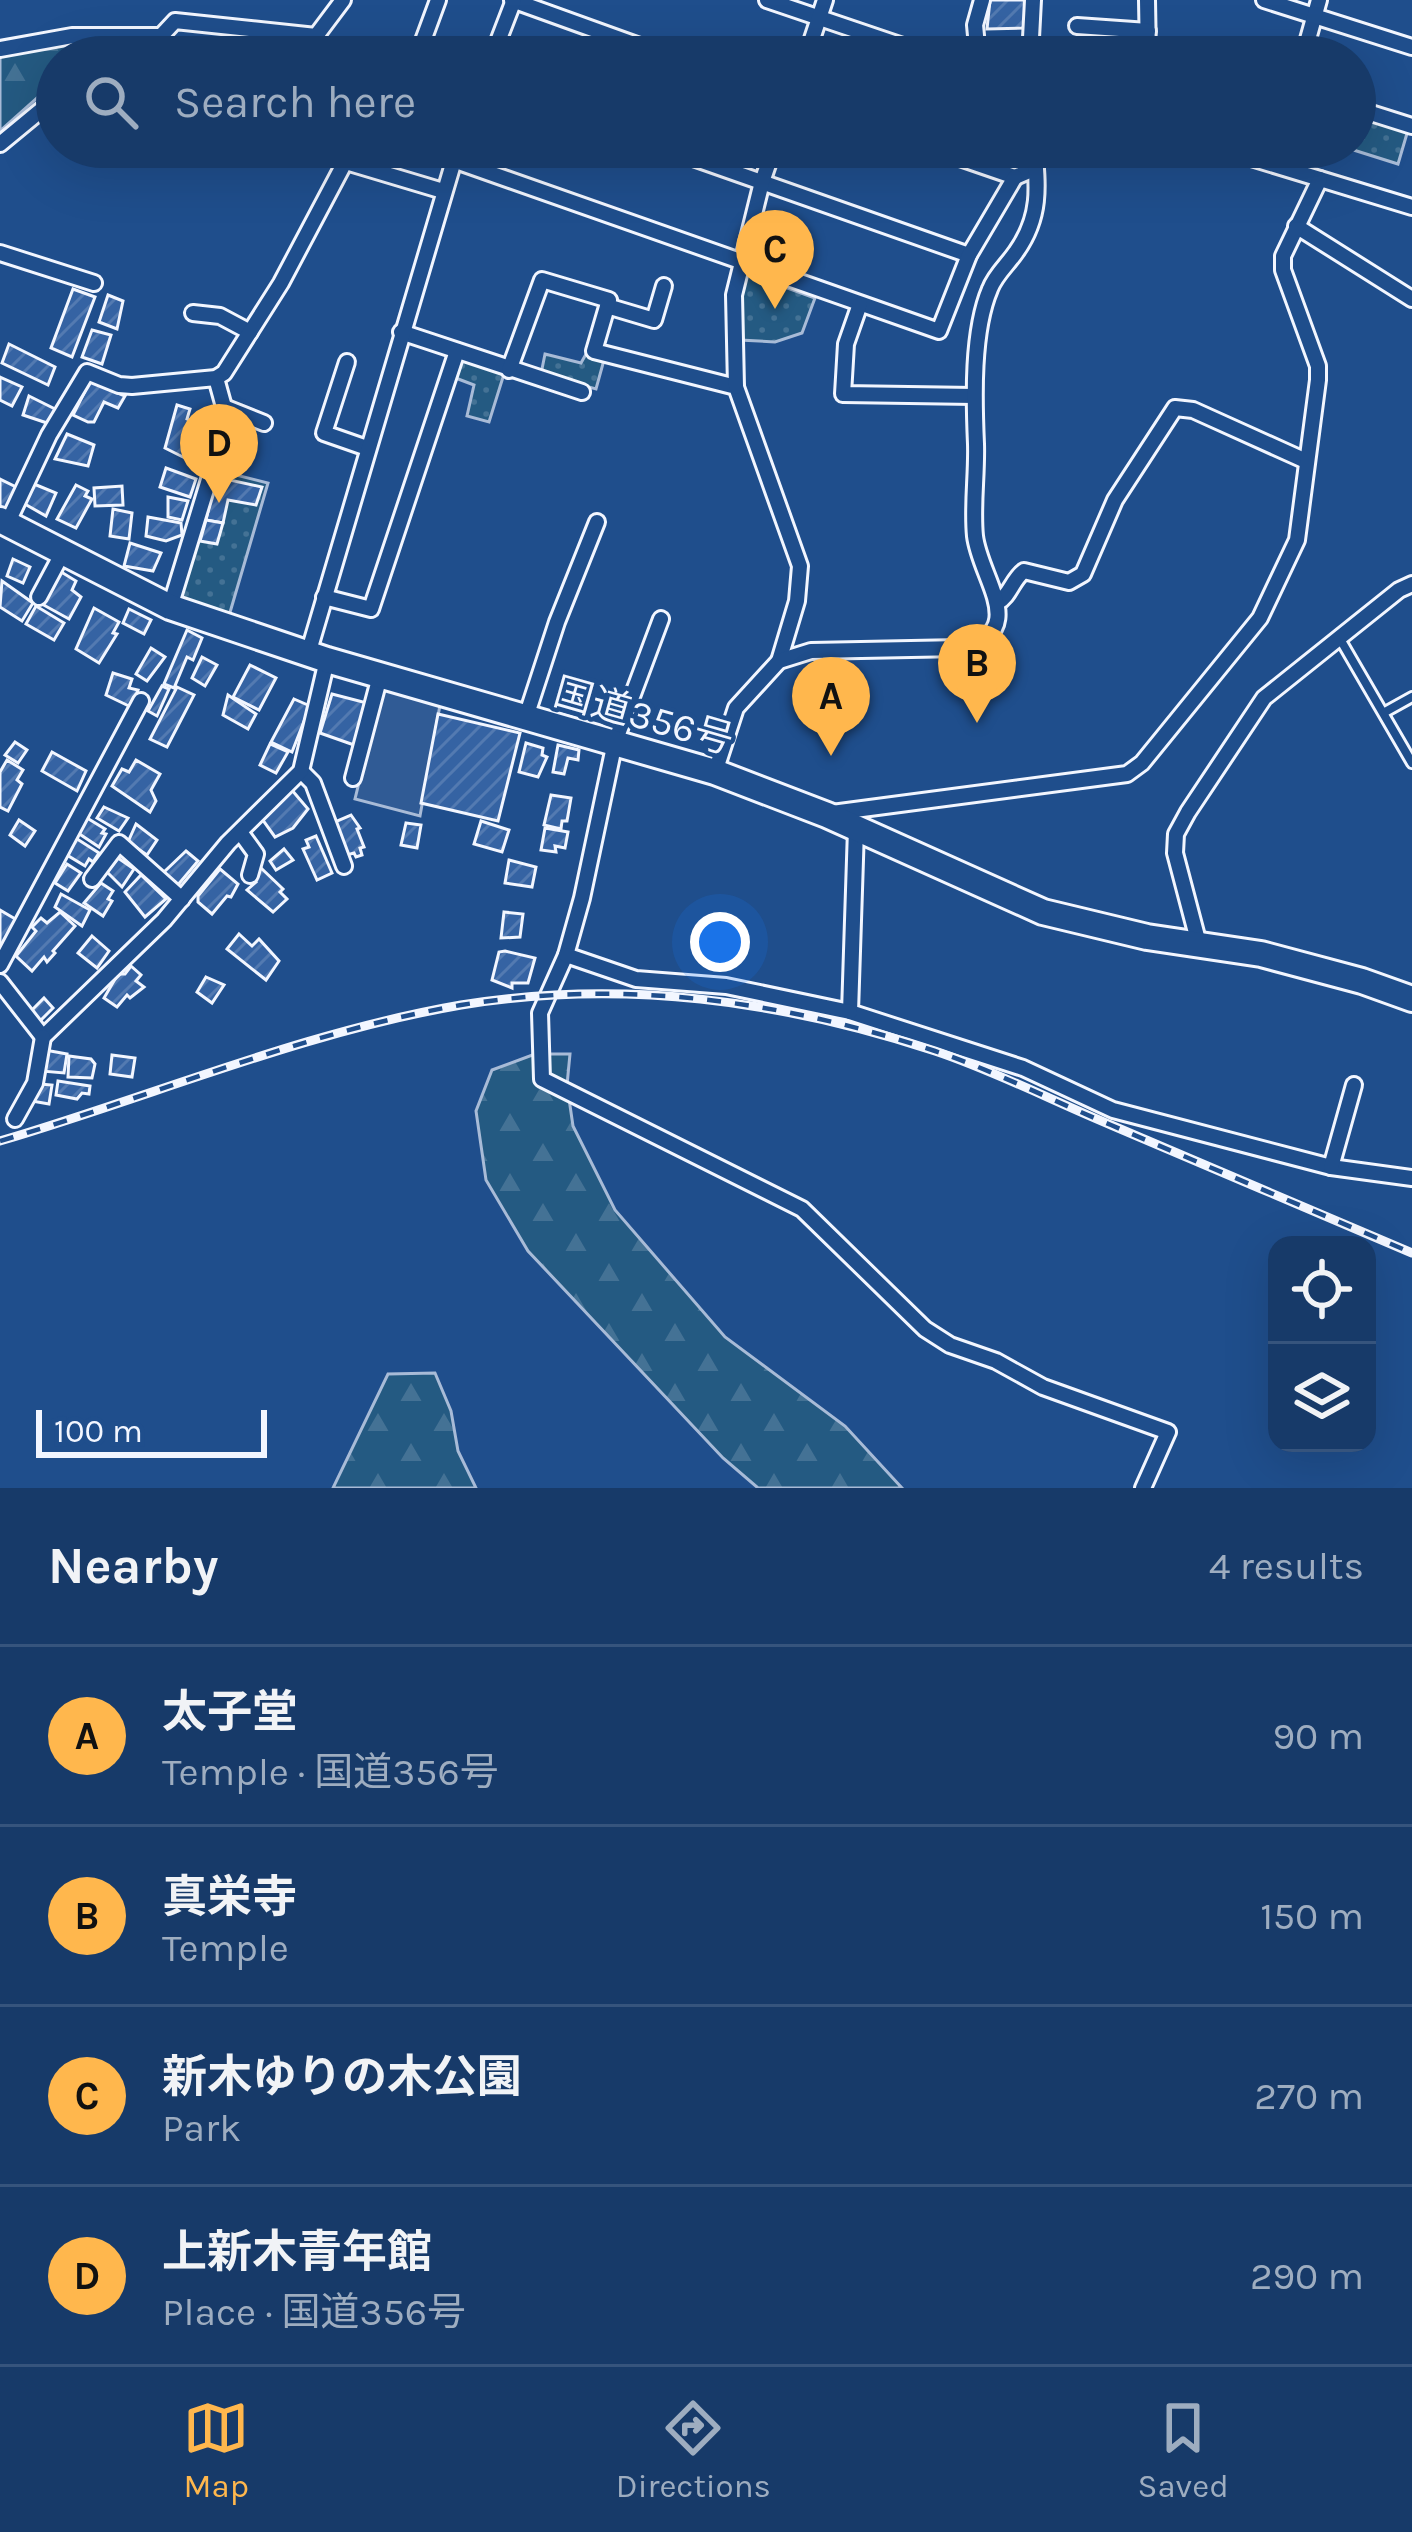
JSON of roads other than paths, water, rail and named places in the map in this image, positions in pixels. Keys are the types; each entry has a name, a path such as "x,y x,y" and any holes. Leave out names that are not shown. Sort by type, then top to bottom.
{"highway":[{"name":"国道356号","path":"3,522 170,607 317,657 715,772 826,815 1042,912 1128,933 1313,966 1412,999"}],"street":[{"path":"317,36 343,0"},
{"path":"425,36 438,0"},
{"path":"500,36 513,0 612,36"},
{"path":"767,0 871,36"},
{"path":"813,36 825,0"},
{"path":"976,36 982,0"},
{"path":"1031,36 1033,0"},
{"path":"1147,0 1148,36"},
{"path":"1264,0 1317,8 1412,47"},
{"path":"72,36 160,36 175,21 307,36"},
{"path":"1077,26 1114,36"},
{"path":"0,49 36,42"},
{"path":"0,144 36,114"},
{"path":"1376,115 1412,126"},
{"path":"3,522 87,372 132,386 216,378 224,373 281,284 342,168"},
{"path":"383,168 443,191"},
{"path":"15,1119 34,1083 43,1037 301,771 324,597 450,168"},
{"path":"492,168 740,263 939,331 969,255 1015,178 1036,168 1034,224 991,284 986,300 974,396 978,490 974,529 997,604 991,635 980,644 961,648 811,651 778,662"},
{"path":"722,168 969,255"},
{"path":"715,772 736,708 778,662 797,602 800,566 736,387 734,295 767,168"},
{"path":"989,168 1015,178"},
{"path":"1286,168 1412,207"},
{"path":"826,815 1127,773 1142,763 1260,618 1297,540 1318,366 1283,270 1283,249 1320,179"},
{"path":"1296,226 1412,298"},
{"path":"0,253 94,283"},
{"path":"508,370 542,280 609,300 594,351 736,387"},
{"path":"607,306 654,320 664,286"},
{"path":"860,304 846,344 843,394 974,396"},
{"path":"193,313 220,316 250,332"},
{"path":"401,332 582,392"},
{"path":"324,597 371,609 457,351"},
{"path":"347,362 324,434 367,448"},
{"path":"170,607 219,447 224,407 216,378"},
{"path":"224,407 264,423"},
{"path":"997,604 1024,571 1070,582 1083,574 1115,500 1175,408 1192,410 1306,461"},
{"path":"526,717 597,522"},
{"path":"38,597 62,554"},
{"path":"1199,944 1175,853 1176,835 1264,698 1412,584"},
{"path":"661,619 615,742 582,898 566,955 540,1013 542,1079 802,1209 926,1329 950,1345 996,1361 1042,1387 1168,1432 1143,1488"},
{"path":"353,778 380,676"},
{"path":"0,965 141,701"},
{"path":"301,771 313,783 344,866"},
{"path":"850,1012 856,830"},
{"path":"240,832 256,854 250,874"},
{"path":"92,879 119,843 182,898"},
{"path":"566,955 636,979 726,986 850,1012 1022,1068 1113,1110 1331,1167 1412,1178"},
{"path":"0,982 43,1037"},
{"path":"1331,1167 1354,1084"}],"lane":[{"path":"1340,638 1412,763"},
{"path":"1384,712 1412,697"}],"railway":[{"path":"0,1141 286,1048 461,1005 582,994 701,999 818,1019 957,1059 1412,1253"}],"place":[{"name":"新木ゆりの木公園","path":"775,309"},
{"name":"上新木青年館","path":"219,503"},
{"name":"真栄寺","path":"977,723"},
{"name":"太子堂","path":"831,756"}]}
